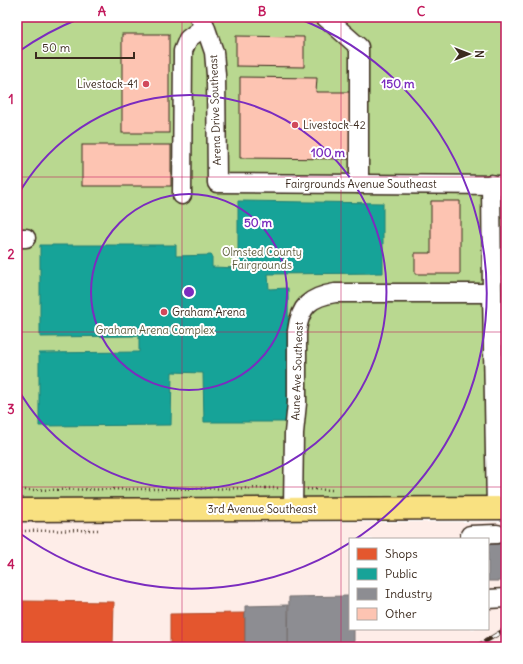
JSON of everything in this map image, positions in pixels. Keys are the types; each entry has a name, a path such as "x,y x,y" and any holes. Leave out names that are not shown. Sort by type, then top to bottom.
{"main road":[{"name":"3rd Avenue Southeast","path":"17,510 294,498 501,508"}],"street":[{"path":"325,17 359,47 359,184"},
{"path":"182,195 183,51 188,39 202,22"},
{"name":"Arena Drive Southeast","path":"202,22 211,42 215,62 217,183"},
{"name":"Fairgrounds Avenue Southeast","path":"217,183 499,185"},
{"path":"499,185 492,293 501,508"},
{"name":"Aune Ave Southeast","path":"294,498 294,433 297,403 297,331 300,316 308,304 315,297 335,293 492,293"},
{"path":"470,538 470,535 497,534"},
{"path":"489,599 506,598"}],"path":[{"path":"17,490 294,498"},
{"path":"17,531 98,530"}],"shaded area":[{"path":"17,522 506,522 506,647 17,647"}],"green space":[{"name":"Olmsted County Fairgrounds","path":"17,17 506,17 506,501 17,500"}],"building: Shops":[{"path":"23,601 114,602 113,647 22,647"},
{"path":"245,613 245,647 170,647 170,614"}],"building: Public":[{"name":"Graham Arena Complex","path":"238,201 383,203 383,273 268,274 269,289 288,288 289,422 204,422 203,373 172,372 171,425 39,426 39,353 139,352 139,336 40,337 40,245 176,245 176,256 212,255 212,267 238,268"}],"building: Industry":[{"path":"506,539 506,581 489,581 489,540"},
{"path":"349,596 349,630 354,630 354,647 288,647 289,597"},
{"path":"288,605 288,647 245,647 245,606"}],"building: Other":[{"name":"Livestock-41","path":"122,34 169,34 169,133 122,133"},
{"path":"236,36 304,37 304,67 236,66"},
{"name":"Livestock-42","path":"240,77 317,78 316,92 351,92 350,159 240,158"},
{"path":"82,145 171,145 171,186 82,186"},
{"path":"431,201 460,201 460,274 415,274 415,253 431,253"}],"railway":[{"path":"476,647 506,629"}],"place":[{"name":"Livestock-41","path":"146,84"},
{"name":"Livestock-42","path":"295,125"},
{"name":"Graham Arena","path":"164,312"}]}
